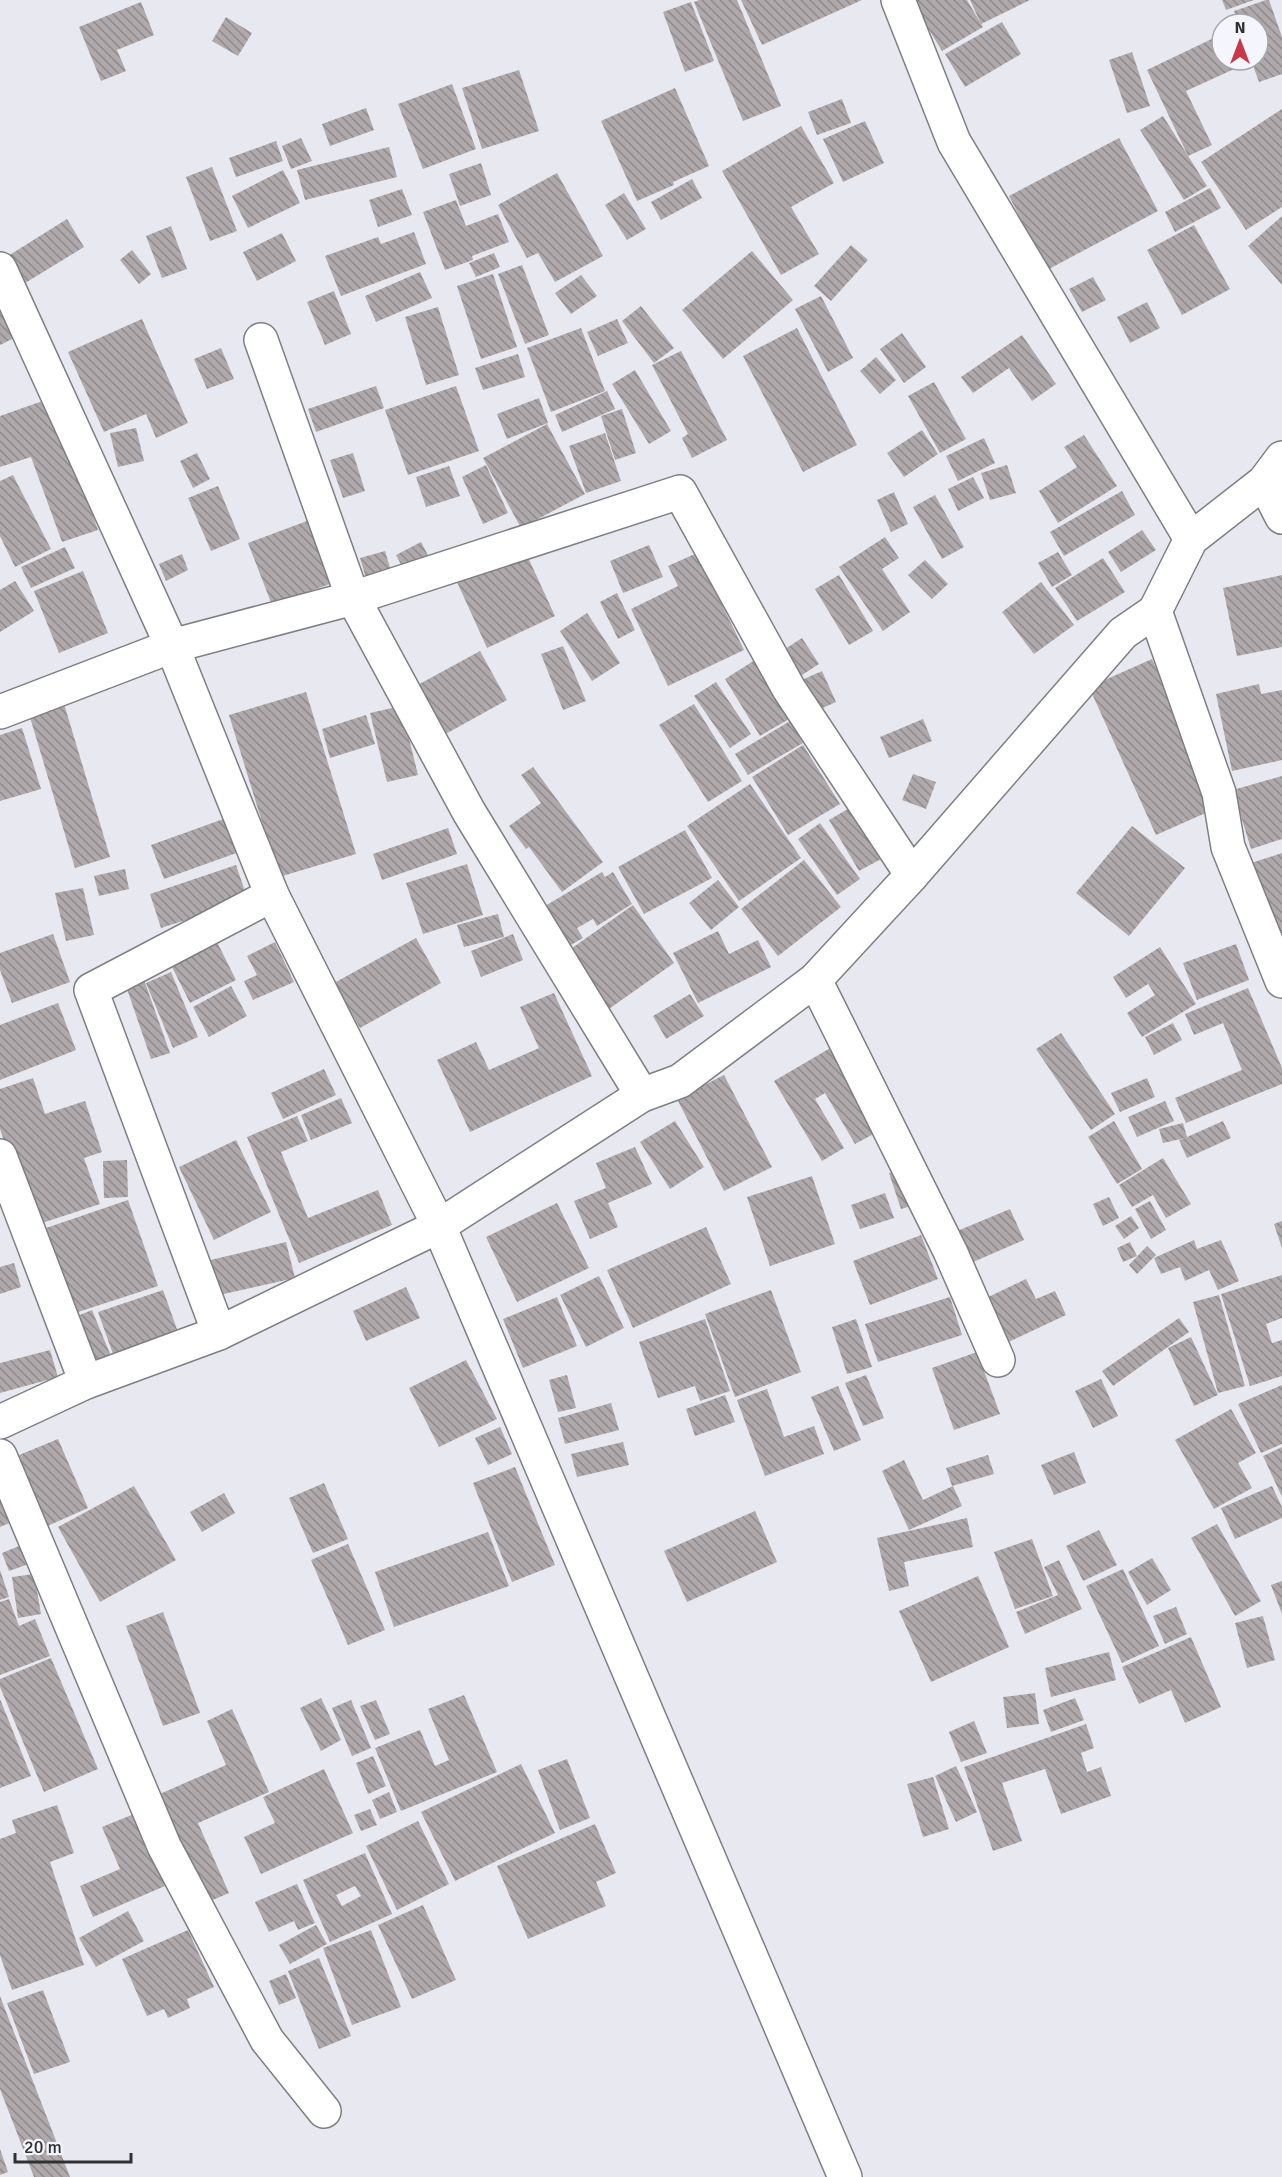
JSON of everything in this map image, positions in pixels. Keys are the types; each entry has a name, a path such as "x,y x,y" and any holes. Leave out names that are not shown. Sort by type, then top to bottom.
{"street":[{"path":"898,0 954,142 1191,539"},
{"path":"0,269 172,646 272,895 439,1226 845,2177"},
{"path":"261,340 353,598 469,812 642,1095"},
{"path":"0,1422 86,1382 219,1334 439,1226 642,1095 680,1081 815,980 912,875 1123,633 1155,610 1191,539 1273,470 1282,517"},
{"path":"0,712 172,646 353,598 680,492 789,689 912,875"},
{"path":"1155,610 1220,793 1228,847 1282,981"},
{"path":"219,1334 91,990 272,895"},
{"path":"815,980 950,1251 998,1360"},
{"path":"0,1156 86,1382"},
{"path":"0,1456 164,1846 267,2040 324,2111"}],"building":[{"path":"737,0 781,106 743,121 694,2"},
{"path":"741,0 862,0 762,45"},
{"path":"911,0 967,0 983,27 942,51"},
{"path":"970,0 1030,0 981,24"},
{"path":"1222,0 1254,0 1226,10"},
{"path":"1269,0 1282,37 1282,74 1259,82 1255,72 1270,72 1270,12 1234,11"},
{"path":"141,2 154,35 117,50 126,71 101,81 79,27"},
{"path":"691,2 714,61 685,72 663,12"},
{"path":"226,17 252,33 238,56 212,41"},
{"path":"1002,22 1021,54 965,87 945,54"},
{"path":"1210,40 1210,72 1228,72 1186,91 1212,145 1188,156 1147,70"},
{"path":"1132,52 1150,106 1127,113 1109,60"},
{"path":"519,70 539,131 482,149 462,88"},
{"path":"452,84 476,149 423,169 398,104"},
{"path":"675,88 709,166 637,201 601,121"},
{"path":"842,99 851,123 817,135 808,112"},
{"path":"366,108 374,130 330,146 322,124"},
{"path":"1282,109 1282,207 1246,230 1201,162"},
{"path":"1163,116 1207,186 1184,200 1140,130"},
{"path":"865,121 884,163 843,182 823,139"},
{"path":"801,126 834,183 791,207 819,254 781,275 722,171"},
{"path":"301,138 312,161 291,169 282,146"},
{"path":"1119,138 1158,211 1047,270 1009,196"},
{"path":"276,141 283,161 236,177 229,158"},
{"path":"389,147 397,177 305,200 297,170"},
{"path":"481,163 491,195 460,206 449,174"},
{"path":"212,167 237,231 210,241 186,177"},
{"path":"283,170 300,203 248,228 232,196"},
{"path":"557,173 603,256 555,282 538,253 527,258 498,205"},
{"path":"692,179 702,198 661,220 651,202"},
{"path":"1210,188 1221,208 1175,232 1165,212"},
{"path":"402,189 412,215 378,227 369,200"},
{"path":"624,193 646,229 627,240 605,205"},
{"path":"456,200 466,226 498,214 509,242 472,256 473,260 445,270 423,212"},
{"path":"1282,216 1282,285 1248,246"},
{"path":"67,219 84,247 17,288 0,261"},
{"path":"1194,225 1230,289 1182,315 1147,250"},
{"path":"171,226 187,269 162,278 146,236"},
{"path":"414,232 426,264 341,296 325,256 378,237 381,244"},
{"path":"282,233 296,261 257,281 243,252"},
{"path":"851,245 868,260 831,301 814,286"},
{"path":"132,250 151,274 139,284 120,260"},
{"path":"752,251 793,300 723,359 682,310"},
{"path":"494,253 500,267 476,277 469,263"},
{"path":"522,265 549,335 525,344 498,274"},
{"path":"420,272 432,298 376,322 365,296"},
{"path":"493,274 517,347 481,359 457,286"},
{"path":"581,275 597,296 571,314 555,293"},
{"path":"1093,277 1106,300 1082,312 1069,289"},
{"path":"334,291 351,334 325,345 307,302"},
{"path":"821,296 853,358 828,372 795,309"},
{"path":"0,299 18,336 0,345"},
{"path":"1147,302 1160,328 1130,343 1117,317"},
{"path":"641,306 674,348 654,363 622,321"},
{"path":"438,307 459,375 426,385 405,317"},
{"path":"142,319 188,423 156,438 146,414 104,432 68,352"},
{"path":"617,319 628,343 598,356 587,332"},
{"path":"581,328 605,391 551,412 527,348"},
{"path":"797,328 857,445 803,472 743,356"},
{"path":"902,333 926,367 904,383 880,349"},
{"path":"1022,335 1056,384 1032,401 1009,368 973,393 961,377"},
{"path":"221,348 234,379 207,389 194,359"},
{"path":"681,351 727,440 692,458 682,438 688,434 652,365"},
{"path":"518,354 525,377 483,390 475,368"},
{"path":"876,357 896,380 880,394 860,371"},
{"path":"635,370 671,431 649,444 612,384"},
{"path":"934,382 966,439 940,453 908,396"},
{"path":"376,386 384,408 316,432 308,409"},
{"path":"456,386 479,451 408,475 385,410"},
{"path":"607,391 615,409 562,432 555,415"},
{"path":"51,398 98,530 62,542 31,457 0,467 0,416"},
{"path":"539,398 548,423 507,439 497,414"},
{"path":"622,409 636,453 615,460 601,416"},
{"path":"547,424 585,494 521,528 483,458"},
{"path":"136,428 144,461 118,467 110,433"},
{"path":"922,430 938,454 904,477 887,453"},
{"path":"605,433 621,481 586,493 569,446"},
{"path":"1084,435 1117,486 1058,523 1039,491 1077,467 1064,447"},
{"path":"984,438 995,463 958,481 946,456"},
{"path":"197,453 210,479 193,488 180,461"},
{"path":"353,453 365,491 343,498 330,460"},
{"path":"486,465 508,513 483,524 462,477"},
{"path":"1007,465 1016,493 990,500 981,473"},
{"path":"449,466 460,496 426,507 416,477"},
{"path":"13,475 51,549 15,567 0,536 0,481"},
{"path":"973,477 984,498 958,511 948,489"},
{"path":"218,486 240,539 211,551 188,498"},
{"path":"1122,491 1135,515 1064,556 1050,532"},
{"path":"894,492 908,524 891,532 877,500"},
{"path":"935,495 964,547 942,559 913,507"},
{"path":"315,518 338,581 272,605 248,543"},
{"path":"1142,530 1156,550 1121,572 1108,552"},
{"path":"885,537 899,558 882,569 910,612 883,631 839,567"},
{"path":"421,542 431,561 406,574 396,555"},
{"path":"649,545 663,577 623,593 610,561"},
{"path":"65,547 75,568 31,588 21,567"},
{"path":"385,551 394,581 369,588 360,558"},
{"path":"525,551 555,616 487,648 457,582"},
{"path":"1058,552 1072,575 1052,587 1038,563"},
{"path":"697,553 744,650 668,686 631,609 678,586 668,566"},
{"path":"182,554 188,570 166,581 159,564"},
{"path":"1103,558 1125,592 1077,621 1055,588"},
{"path":"925,560 948,584 932,599 908,575"},
{"path":"83,571 108,633 59,653 34,591"},
{"path":"839,575 873,631 849,645 815,589"},
{"path":"1282,575 1282,647 1237,656 1223,588"},
{"path":"15,581 34,611 0,632 0,590"},
{"path":"1041,582 1074,625 1034,654 1002,612"},
{"path":"617,593 635,630 618,639 600,602"},
{"path":"587,613 620,663 592,681 560,631"},
{"path":"802,638 819,664 799,677 782,651"},
{"path":"563,646 586,701 563,710 541,654"},
{"path":"480,651 507,700 442,736 414,687"},
{"path":"1152,659 1219,807 1156,835 1089,687"},
{"path":"755,660 791,718 760,736 725,679"},
{"path":"822,671 836,702 818,710 804,679"},
{"path":"716,682 751,734 730,748 694,696"},
{"path":"1259,684 1261,694 1282,690 1282,760 1232,771 1216,694"},
{"path":"306,692 356,854 279,877 229,715"},
{"path":"62,697 110,857 75,868 27,707"},
{"path":"694,704 742,781 708,802 659,725"},
{"path":"401,706 418,775 387,782 370,713"},
{"path":"366,715 375,744 330,758 322,729"},
{"path":"923,719 932,741 889,758 880,737"},
{"path":"790,721 803,743 748,775 735,754"},
{"path":"22,728 41,789 0,801 0,735"},
{"path":"803,745 840,804 788,835 752,777"},
{"path":"533,767 603,862 562,892 529,847 526,849 509,826 541,803 521,775"},
{"path":"913,774 936,782 926,809 902,800"},
{"path":"1282,776 1282,839 1251,849 1233,790"},
{"path":"750,784 801,858 739,901 687,826"},
{"path":"853,806 883,858 859,871 829,820"},
{"path":"229,817 242,851 164,879 151,845"},
{"path":"820,823 860,879 837,895 798,839"},
{"path":"1132,826 1185,868 1129,936 1076,893"},
{"path":"448,828 457,854 382,880 373,854"},
{"path":"685,830 712,878 644,914 618,867"},
{"path":"1282,853 1282,931 1269,935 1245,865"},
{"path":"804,860 841,907 778,956 741,909"},
{"path":"467,864 483,915 423,934 406,883"},
{"path":"236,865 248,900 161,928 150,894"},
{"path":"125,869 129,889 99,896 94,876"},
{"path":"602,872 605,877 613,872 632,904 597,926 593,919 577,928 583,938 564,949 540,909"},
{"path":"718,880 739,907 711,930 689,903"},
{"path":"83,888 94,935 66,941 55,893"},
{"path":"633,905 674,963 606,1011 565,953"},
{"path":"498,914 504,937 464,947 457,925"},
{"path":"718,931 729,954 758,940 771,967 698,1003 673,953"},
{"path":"53,934 70,982 12,1003 0,970 0,953"},
{"path":"513,934 523,960 481,977 471,951"},
{"path":"416,938 441,983 360,1028 334,983"},
{"path":"216,940 236,980 190,1003 170,963"},
{"path":"275,942 294,982 253,1000 244,981 257,975 247,956"},
{"path":"1236,944 1249,980 1197,1000 1183,963"},
{"path":"1160,947 1196,1004 1142,1037 1127,1013 1155,995 1148,984 1126,998 1113,977"},
{"path":"171,972 198,1037 173,1048 146,983"},
{"path":"143,977 170,1053 151,1059 125,983"},
{"path":"231,986 247,1016 209,1037 193,1007"},
{"path":"1248,988 1282,1068 1282,1084 1186,1123 1175,1098 1242,1070 1223,1023 1194,1035 1185,1014"},
{"path":"554,993 592,1076 470,1132 437,1060 476,1042 489,1070 539,1048 520,1007"},
{"path":"690,994 704,1016 666,1039 653,1016"},
{"path":"58,1003 76,1050 0,1080 0,1025"},
{"path":"1173,1023 1182,1040 1154,1055 1145,1037"},
{"path":"1061,1033 1115,1114 1091,1130 1036,1049"},
{"path":"832,1047 881,1130 855,1144 825,1093 815,1099 844,1148 822,1161 774,1081"},
{"path":"324,1069 336,1095 283,1119 271,1093"},
{"path":"724,1075 772,1167 724,1191 677,1099"},
{"path":"33,1078 45,1114 85,1101 102,1152 84,1158 100,1204 33,1226 0,1129 0,1089"},
{"path":"1147,1078 1155,1097 1120,1112 1111,1093"},
{"path":"341,1098 352,1123 311,1140 301,1115"},
{"path":"1165,1101 1174,1121 1137,1137 1128,1117"},
{"path":"297,1116 308,1141 281,1152 308,1218 378,1190 392,1225 299,1263 247,1137"},
{"path":"675,1121 704,1167 670,1189 640,1142"},
{"path":"1114,1121 1142,1169 1117,1184 1088,1137"},
{"path":"1223,1121 1231,1138 1187,1158 1179,1140 1185,1138 1163,1143 1159,1129 1183,1123 1187,1137"},
{"path":"236,1140 271,1212 214,1240 179,1167"},
{"path":"635,1147 652,1184 608,1203 618,1227 590,1239 574,1201 606,1188 596,1163"},
{"path":"1163,1158 1191,1204 1166,1218 1153,1195 1132,1207 1119,1185"},
{"path":"127,1160 128,1197 104,1198 103,1161"},
{"path":"906,1167 918,1204 901,1209 889,1173"},
{"path":"812,1176 835,1244 770,1266 747,1197"},
{"path":"885,1193 894,1218 860,1229 851,1205"},
{"path":"1109,1197 1119,1218 1103,1226 1093,1204"},
{"path":"128,1200 158,1286 75,1313 46,1228"},
{"path":"1150,1201 1166,1230 1151,1239 1135,1209"},
{"path":"557,1203 589,1268 517,1302 486,1237"},
{"path":"1010,1209 1024,1240 964,1266 950,1234"},
{"path":"1131,1216 1139,1228 1124,1239 1115,1226"},
{"path":"1282,1221 1282,1248 1274,1224"},
{"path":"706,1227 731,1284 633,1328 607,1270"},
{"path":"921,1235 938,1279 870,1305 853,1261"},
{"path":"1194,1240 1197,1249 1221,1240 1239,1281 1218,1290 1209,1270 1185,1281 1180,1267 1161,1274 1154,1258"},
{"path":"286,1242 295,1278 206,1298 198,1263"},
{"path":"1130,1242 1137,1256 1123,1262 1117,1248"},
{"path":"1147,1246 1156,1255 1137,1274 1129,1265"},
{"path":"14,1263 21,1287 0,1294 0,1267"},
{"path":"1282,1275 1282,1318 1266,1324 1272,1343 1282,1340 1282,1376 1250,1386 1221,1294"},
{"path":"599,1276 624,1328 586,1347 560,1295"},
{"path":"1026,1279 1036,1299 1055,1291 1066,1315 1000,1346 978,1302"},
{"path":"406,1287 420,1318 366,1341 353,1311"},
{"path":"163,1290 178,1332 113,1354 98,1312"},
{"path":"771,1290 801,1372 735,1397 705,1314"},
{"path":"1219,1295 1245,1386 1218,1393 1193,1302"},
{"path":"557,1297 577,1346 523,1368 503,1319"},
{"path":"950,1297 962,1335 878,1362 865,1324"},
{"path":"92,1310 111,1356 89,1365 70,1319"},
{"path":"1179,1318 1189,1332 1113,1386 1102,1371"},
{"path":"705,1319 730,1391 700,1401 695,1386 658,1398 639,1342"},
{"path":"856,1319 872,1367 847,1374 832,1327"},
{"path":"1191,1337 1218,1395 1194,1406 1168,1348"},
{"path":"50,1350 58,1377 0,1393 0,1363"},
{"path":"977,1352 1000,1414 954,1430 932,1368"},
{"path":"466,1360 497,1419 439,1447 409,1388"},
{"path":"567,1375 576,1408 558,1412 549,1380"},
{"path":"866,1375 884,1418 863,1426 845,1383"},
{"path":"1101,1379 1118,1416 1093,1428 1075,1391"},
{"path":"1282,1385 1282,1444 1261,1453 1238,1404"},
{"path":"838,1386 861,1440 834,1451 811,1397"},
{"path":"767,1389 784,1437 814,1426 824,1454 765,1476 737,1400"},
{"path":"725,1395 735,1422 695,1436 686,1409"},
{"path":"611,1403 619,1430 565,1444 558,1418"},
{"path":"1231,1409 1256,1453 1238,1463 1252,1488 1214,1509 1175,1440"},
{"path":"500,1427 512,1454 488,1465 475,1438"},
{"path":"58,1439 88,1508 43,1528 12,1458"},
{"path":"623,1442 629,1465 577,1477 571,1454"},
{"path":"1282,1447 1282,1497 1263,1456"},
{"path":"1074,1452 1086,1483 1054,1495 1041,1465"},
{"path":"988,1455 994,1474 952,1486 946,1468"},
{"path":"904,1460 923,1500 953,1486 962,1506 909,1530 882,1471"},
{"path":"515,1467 555,1565 512,1582 473,1483"},
{"path":"324,1483 348,1539 313,1553 289,1498"},
{"path":"134,1486 176,1560 100,1602 58,1527"},
{"path":"1272,1486 1282,1507 1282,1518 1235,1539 1221,1508"},
{"path":"224,1493 235,1513 202,1532 190,1512"},
{"path":"3,1500 12,1522 0,1527 0,1501"},
{"path":"755,1511 777,1562 687,1602 664,1551"},
{"path":"967,1518 973,1547 904,1562 909,1586 889,1591 877,1538"},
{"path":"1217,1524 1261,1601 1235,1616 1191,1538"},
{"path":"1099,1530 1117,1565 1083,1581 1066,1546"},
{"path":"488,1532 509,1586 394,1627 375,1572"},
{"path":"1032,1539 1053,1596 1015,1609 994,1552"},
{"path":"348,1544 385,1630 348,1645 311,1560"},
{"path":"19,1546 26,1565 9,1571 2,1553"},
{"path":"1152,1558 1171,1590 1147,1605 1128,1572"},
{"path":"1059,1560 1082,1609 1025,1634 1016,1612 1058,1595 1044,1567"},
{"path":"1123,1569 1159,1646 1122,1663 1086,1586"},
{"path":"0,1570 9,1597 0,1600"},
{"path":"34,1574 41,1614 18,1618 12,1577"},
{"path":"978,1576 1009,1647 931,1682 899,1611"},
{"path":"1282,1581 1282,1614 1271,1585"},
{"path":"9,1599 19,1626 35,1619 50,1656 0,1675 0,1602"},
{"path":"1176,1607 1187,1634 1165,1644 1153,1616"},
{"path":"163,1612 200,1713 163,1726 126,1626"},
{"path":"1263,1616 1275,1660 1247,1668 1235,1623"},
{"path":"1191,1637 1221,1707 1185,1723 1171,1690 1139,1704 1122,1667"},
{"path":"1109,1652 1116,1680 1051,1697 1045,1668"},
{"path":"51,1658 98,1769 44,1792 0,1687 0,1679"},
{"path":"1035,1693 1039,1724 1007,1728 1003,1697"},
{"path":"464,1695 497,1772 401,1811 375,1748 420,1730 435,1766 449,1760 428,1709"},
{"path":"321,1698 341,1740 321,1751 300,1708"},
{"path":"1075,1698 1084,1720 1051,1732 1043,1710"},
{"path":"0,1699 31,1776 0,1788"},
{"path":"351,1700 371,1748 352,1756 332,1708"},
{"path":"376,1700 390,1734 375,1740 360,1706"},
{"path":"232,1709 269,1792 198,1823 229,1893 201,1905 153,1797 226,1765 207,1721"},
{"path":"974,1721 987,1753 961,1762 949,1732"},
{"path":"1086,1724 1094,1748 1081,1753 1087,1772 1101,1767 1111,1796 1061,1814 1045,1769 1002,1783 1022,1841 993,1851 964,1767"},
{"path":"373,1756 386,1786 368,1794 356,1763"},
{"path":"567,1759 590,1818 560,1830 538,1770"},
{"path":"521,1764 555,1833 455,1881 421,1812"},
{"path":"956,1766 977,1812 956,1822 935,1776"},
{"path":"324,1769 353,1833 261,1874 244,1837 275,1823 263,1797"},
{"path":"933,1777 949,1829 923,1837 907,1784"},
{"path":"389,1792 397,1812 380,1819 372,1800"},
{"path":"57,1805 74,1853 50,1862 84,1965 12,1990 0,1955 0,1839 16,1833 12,1820"},
{"path":"370,1809 377,1825 361,1831 354,1815"},
{"path":"134,1814 165,1886 93,1917 80,1886 120,1869 102,1827"},
{"path":"418,1821 449,1884 397,1910 366,1846"},
{"path":"595,1824 616,1873 596,1882 606,1906 528,1939 497,1866"},
{"path":"365,1853 392,1914 330,1942 303,1880","holes":["355,1886 361,1896 342,1906 336,1895"]},
{"path":"297,1884 315,1923 298,1930 294,1921 269,1932 255,1902"},
{"path":"423,1905 456,1980 412,1999 378,1925"},
{"path":"128,1911 144,1941 96,1967 79,1938"},
{"path":"316,1925 327,1944 290,1964 279,1945"},
{"path":"188,1930 214,1987 187,1999 190,2008 168,2018 164,2009 147,2016 122,1959"},
{"path":"371,1930 401,2007 352,2025 323,1948"},
{"path":"319,1958 351,2036 319,2049 288,1971"},
{"path":"286,1974 296,1998 279,2005 269,1981"},
{"path":"43,1990 70,2062 34,2074 7,2003"},
{"path":"0,1996 70,2177 34,2177 0,2089"},
{"path":"0,2149 8,2172 0,2175"}]}
